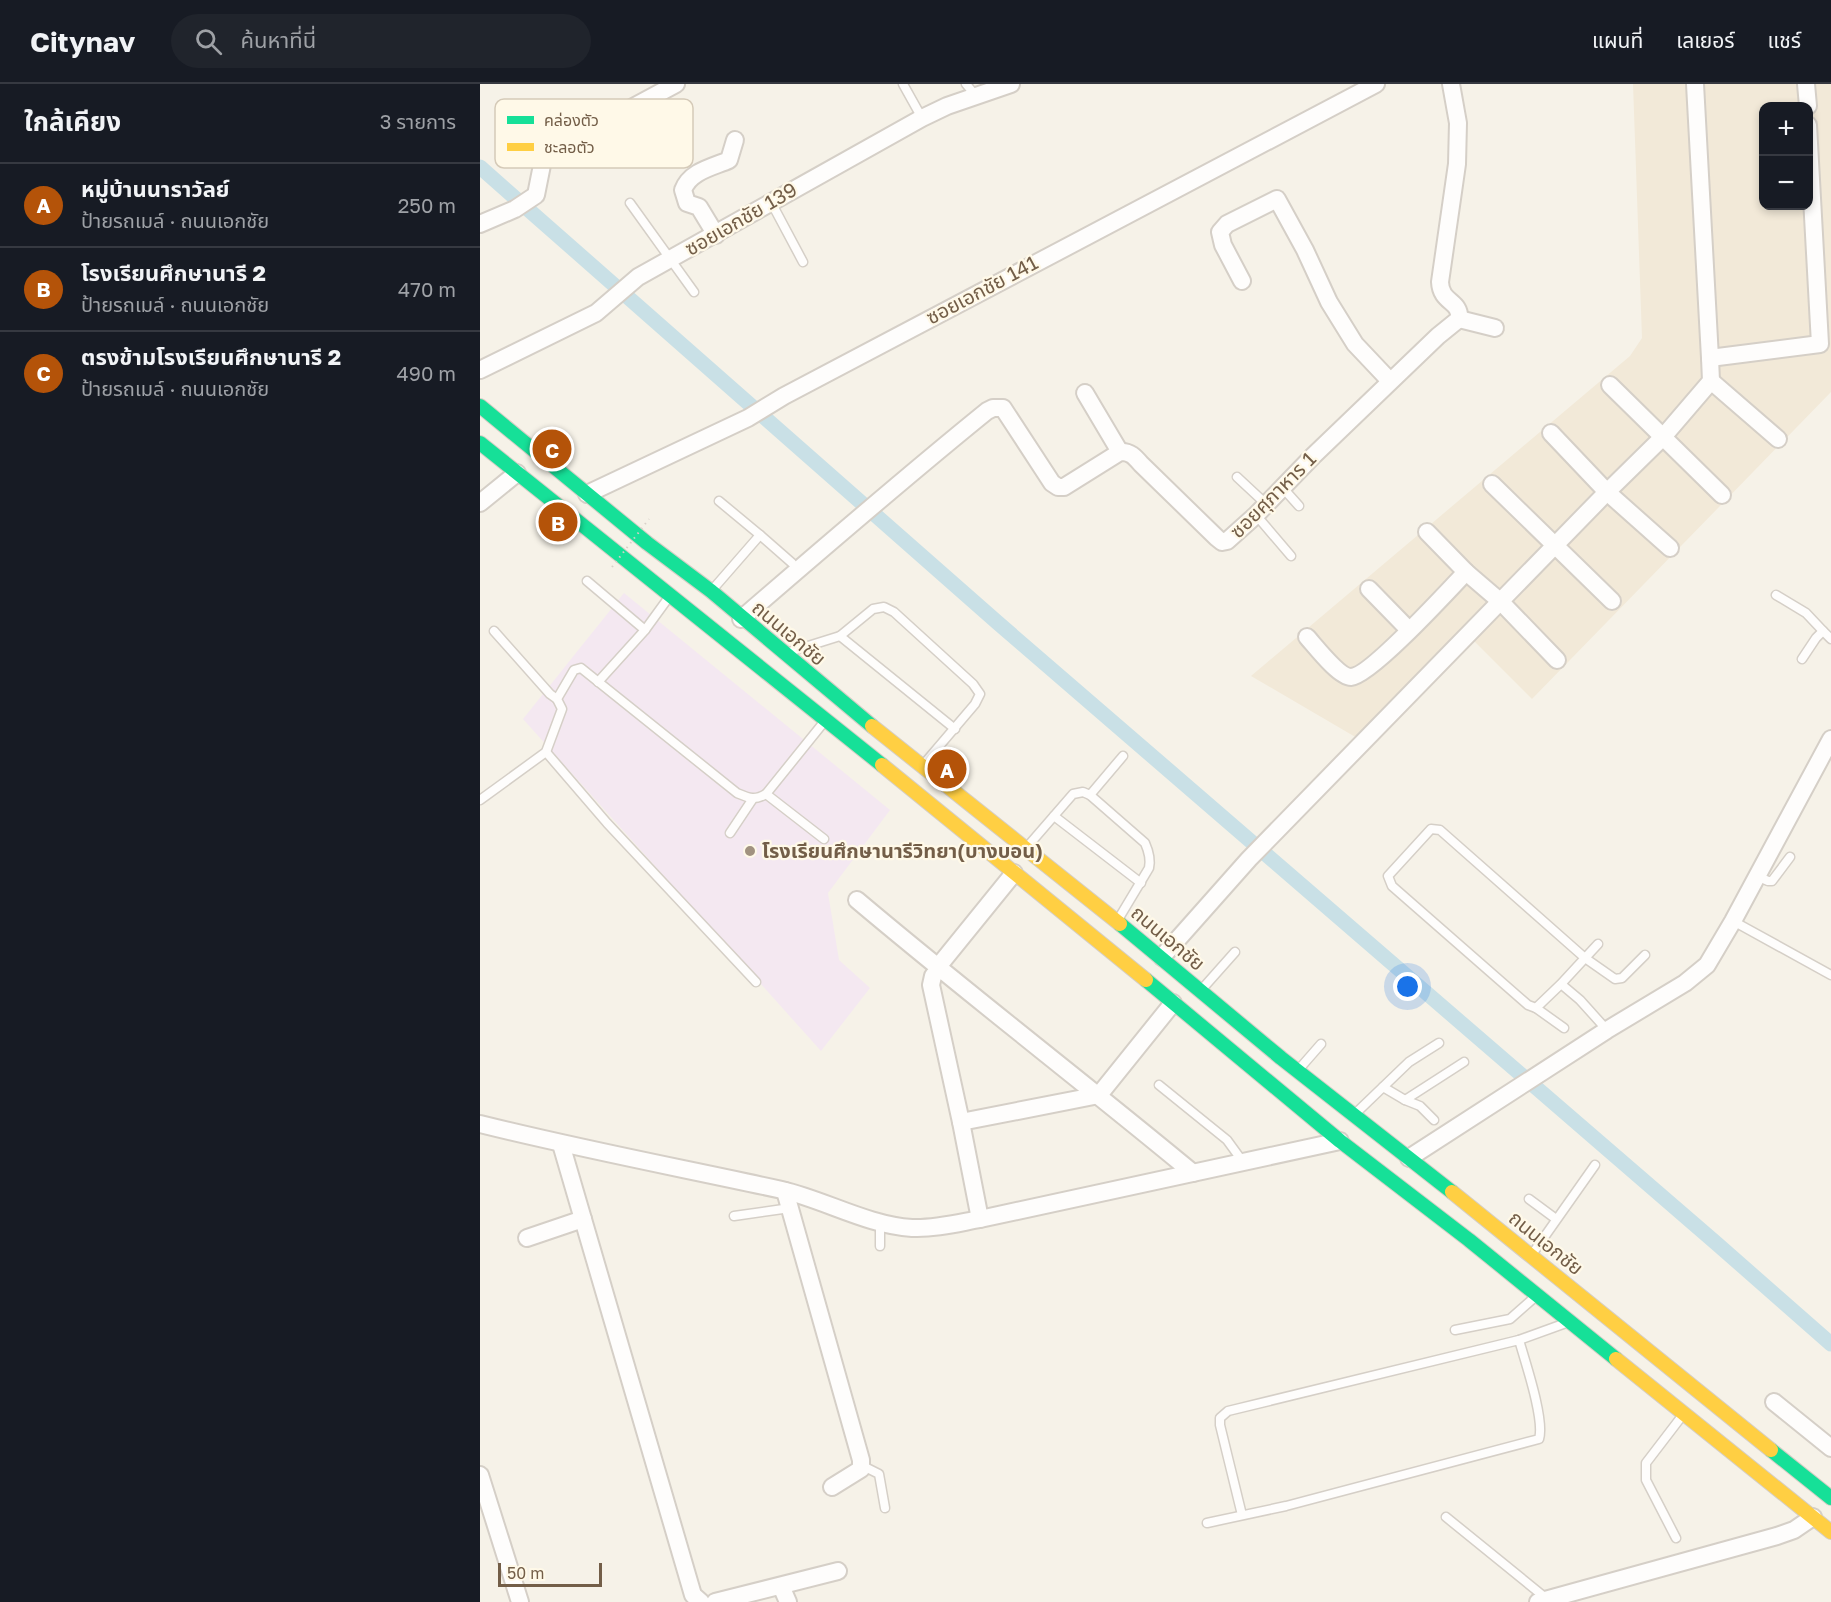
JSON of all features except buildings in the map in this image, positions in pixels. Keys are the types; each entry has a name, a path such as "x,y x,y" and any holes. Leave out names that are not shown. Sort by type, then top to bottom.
{"main road":[{"name":"ถนนเอกชัย","path":"480,406 587,494 711,591 783,654 1118,921 1354,1115 1354,1133"},
{"name":"ถนนเอกชัย","path":"480,443 826,719 1173,1003 1354,1133 1469,1239 1831,1532"},
{"name":"ถนนเอกชัย","path":"1354,1133 1409,1158 1831,1498"}],"street":[{"path":"648,99 676,84"},
{"name":"ซอยเอกชัย 139","path":"480,370 596,313 639,277 947,106 971,90 1011,84"},
{"name":"ซอยเอกชัย 141","path":"587,494 748,418 784,396 1376,84"},
{"path":"1451,84 1458,123 1457,164 1440,282 1443,297 1457,306 1459,319 1495,328"},
{"path":"1695,84 1712,381 1778,439"},
{"path":"1806,84 1808,102"},
{"path":"716,235 699,207 687,203 683,190 690,179 729,160 735,140"},
{"path":"1710,358 1820,344 1811,156"},
{"path":"480,224 514,209 536,195 541,168"},
{"path":"1242,281 1223,245 1220,232 1227,224 1277,199 1305,250 1321,286 1355,344 1390,381"},
{"name":"ซอยศุภาหาร 1","path":"1120,452 1131,454 1222,542 1227,542 1390,381 1459,319"},
{"path":"1162,957 1249,859 1607,492 1663,438 1712,381"},
{"path":"1610,385 1722,495"},
{"path":"741,619 868,512 893,487 987,411 998,406 1003,408 1052,483 1058,487 1064,487 1120,452 1085,393"},
{"path":"1551,433 1607,492 1670,548"},
{"path":"480,503 517,473"},
{"path":"1492,484 1612,601"},
{"path":"1427,532 1466,573 1501,602 1557,660"},
{"path":"1307,637 1340,673 1350,677 1361,674 1466,573"},
{"path":"1369,588 1409,630"},
{"path":"1409,1158 1606,1030 1697,974 1713,956 1733,921 1831,739"},
{"path":"980,1220 962,1122 931,985 938,968 1014,873"},
{"path":"857,900 1193,1173"},
{"path":"962,1122 1099,1095 1173,1003"},
{"path":"480,1124 561,1144 785,1191 880,1222 910,1228 931,1228 980,1220 1243,1162 1354,1133"},
{"path":"561,1144 693,1595 701,1602"},
{"path":"785,1191 861,1465 857,1472 832,1487"},
{"path":"527,1238 583,1219"},
{"path":"1774,1402 1831,1448"},
{"path":"480,1475 520,1602"},
{"path":"1542,1600 1777,1536 1794,1530 1813,1517"},
{"path":"716,1602 838,1571"},
{"path":"781,1586 788,1602"}],"lane":[{"path":"903,84 922,118"},
{"path":"771,202 803,262"},
{"path":"630,203 694,292"},
{"path":"1237,477 1291,556"},
{"path":"1282,487 1299,506"},
{"path":"719,501 792,563"},
{"path":"711,591 760,535"},
{"path":"587,581 645,630"},
{"path":"1776,595 1806,613 1831,639"},
{"path":"598,682 645,630 670,596"},
{"path":"783,654 840,636 873,609 884,607 894,612 980,693 975,704 923,765"},
{"path":"480,800 546,752 562,709 557,699 494,631"},
{"path":"1802,659 1823,631"},
{"path":"840,636 955,729"},
{"path":"557,699 575,668 581,668 737,793 752,800 766,794 826,719"},
{"path":"546,752 608,823 756,982"},
{"path":"1090,795 1123,756"},
{"path":"1026,849 1073,794 1083,792 1090,795 1145,843 1150,860 1149,868 1118,921"},
{"path":"766,794 824,839"},
{"path":"730,833 752,800"},
{"path":"1054,816 1141,883"},
{"path":"1564,1028 1515,993 1392,885 1388,876 1392,870 1431,829 1440,831 1585,958 1615,979 1619,980 1645,956"},
{"path":"1757,876 1772,881 1790,857"},
{"path":"1733,921 1831,975"},
{"path":"1536,1008 1598,944"},
{"path":"1201,990 1235,952"},
{"path":"1561,984 1580,1000 1606,1030"},
{"path":"1354,1115 1409,1062 1439,1043"},
{"path":"1297,1070 1322,1044"},
{"path":"1405,1101 1464,1062"},
{"path":"1159,1085 1227,1140 1243,1162"},
{"path":"1383,1087 1405,1101 1420,1106 1434,1120"},
{"path":"1531,1255 1595,1165"},
{"path":"1529,1198 1556,1219"},
{"path":"734,1216 790,1208"},
{"path":"880,1222 880,1246"},
{"path":"1455,1330 1510,1319 1538,1295"},
{"path":"1242,1515 1220,1425 1220,1418 1228,1411 1519,1340 1570,1321"},
{"path":"1207,1523 1297,1503 1539,1439 1541,1432 1534,1393 1519,1340"},
{"path":"1676,1538 1646,1480 1645,1471 1646,1463 1684,1413"},
{"path":"861,1465 879,1474 885,1508"},
{"path":"1446,1517 1542,1600"}],"path":[{"path":"612,567 649,519"}],"shaded area":[{"path":"1633,84 1831,84 1831,392 1532,699 1474,641 1369,745 1251,676 1630,356 1642,338"},
{"name":"โรงเรียนศึกษานารีวิทยา(บางบอน)","path":"624,593 890,810 828,893 839,960 870,988 821,1051 523,719"}],"waterway":[{"path":"480,167 998,623 1831,1344"}],"traffic: fast":[{"path":"480,406 647,543 711,591 872,726"},
{"path":"480,443 882,765"},
{"path":"1120,924 1281,1058 1452,1192"},
{"path":"1146,980 1340,1141 1469,1240 1616,1359"},
{"path":"1771,1450 1831,1498"}],"traffic: slow":[{"path":"872,726 1120,924"},
{"path":"882,765 1146,980"},
{"path":"1452,1192 1771,1450"},
{"path":"1616,1359 1831,1532"}],"place":[{"name":"ตรงข้ามโรงเรียนศึกษานารี 2","path":"552,449"},
{"name":"โรงเรียนศึกษานารี 2","path":"558,522"},
{"name":"หมู่บ้านนาราวัลย์","path":"947,769"},
{"name":"โรงเรียนศึกษานารีวิทยา(บางบอน)","path":"750,851"}]}
